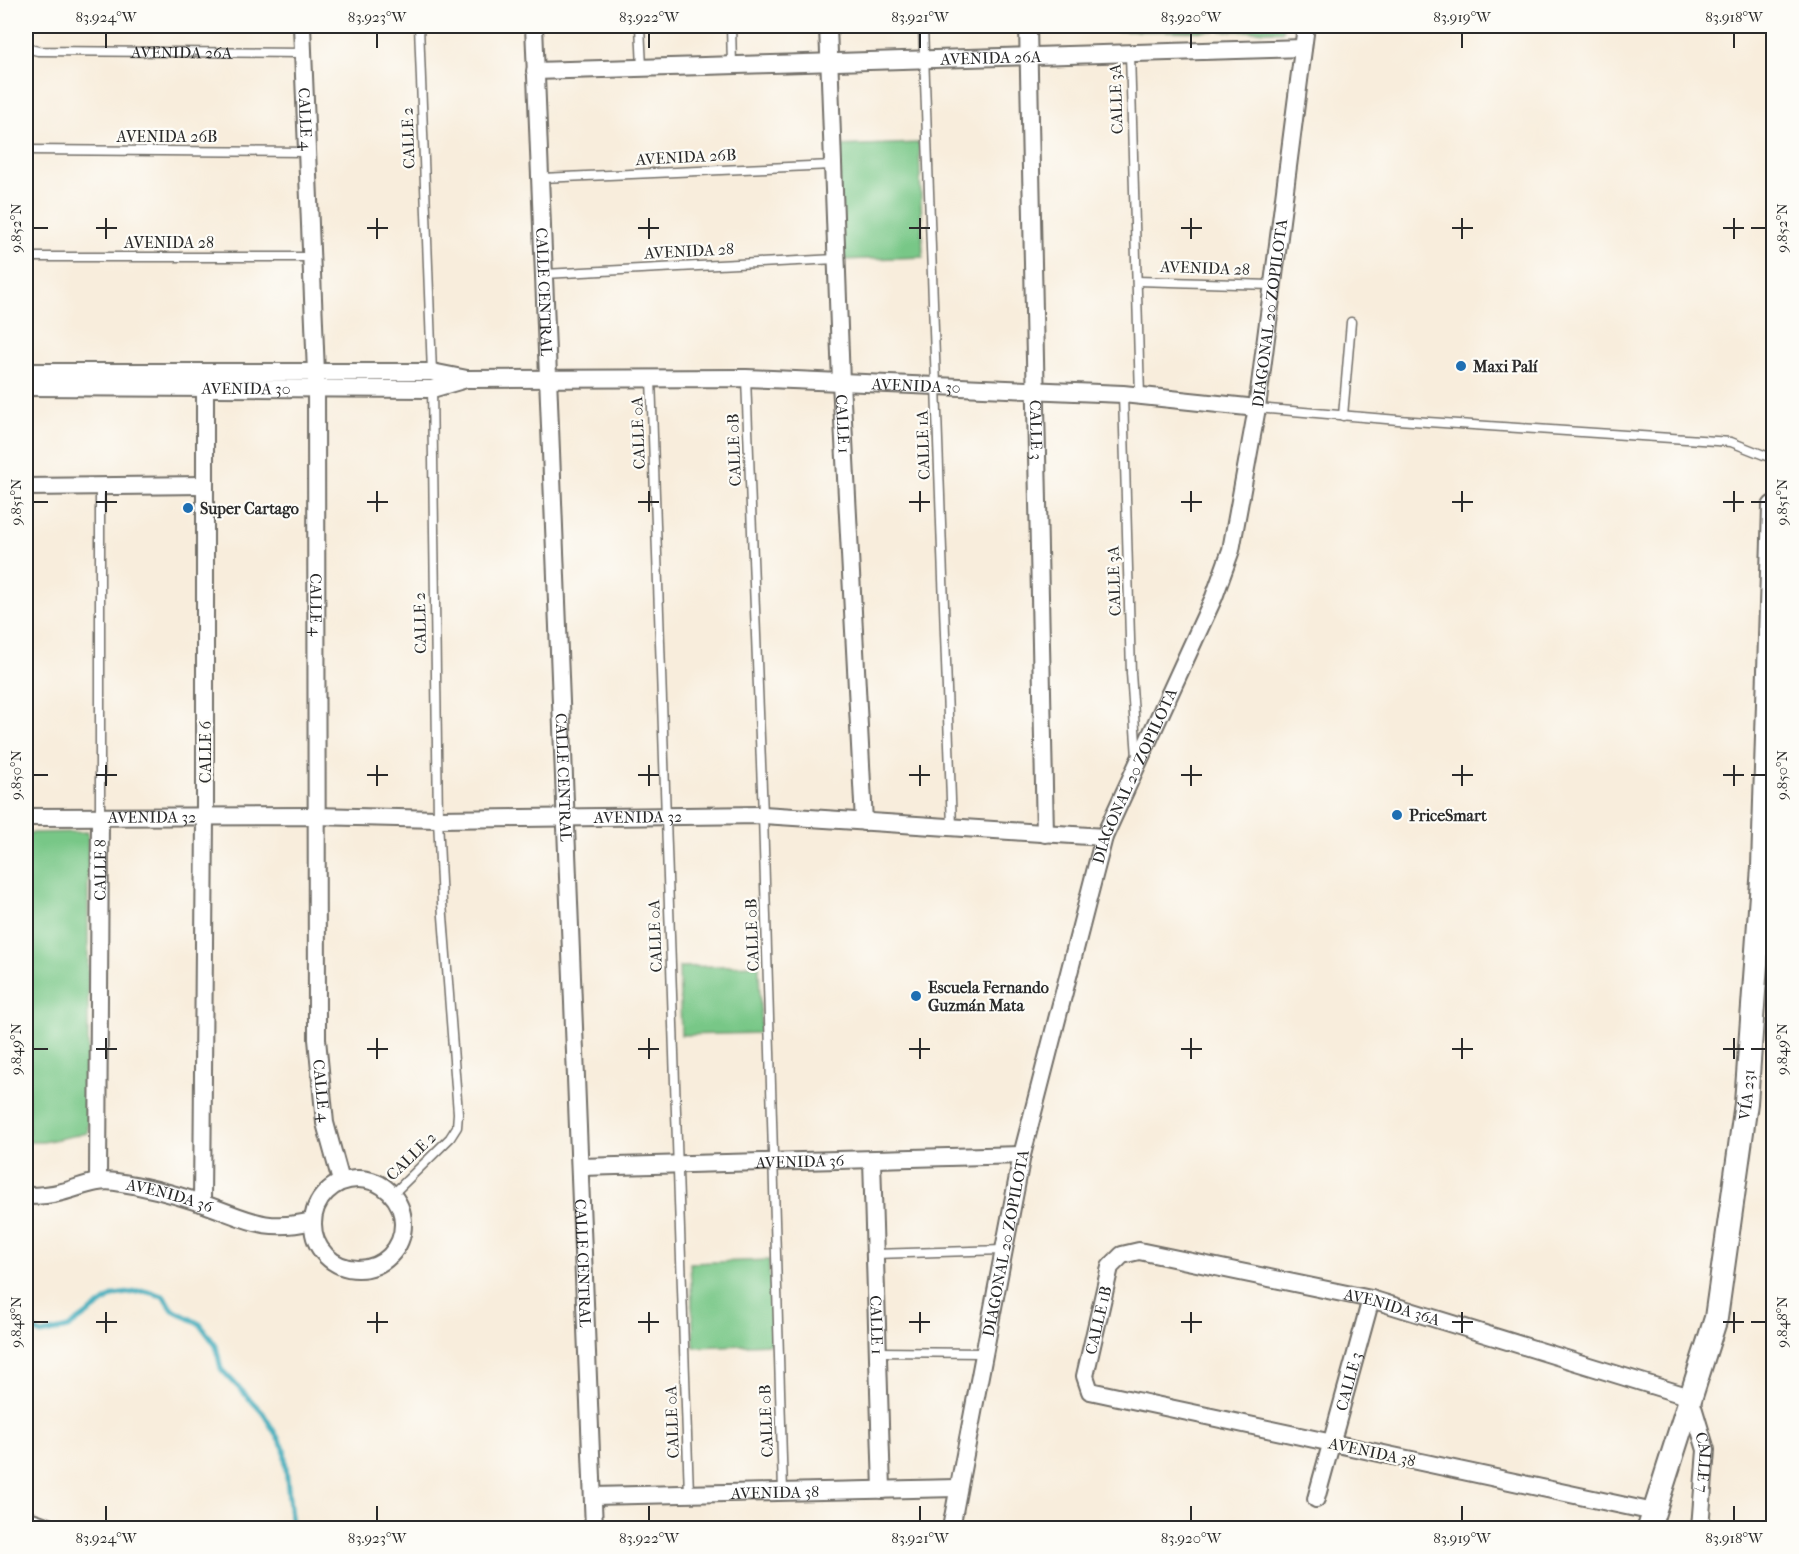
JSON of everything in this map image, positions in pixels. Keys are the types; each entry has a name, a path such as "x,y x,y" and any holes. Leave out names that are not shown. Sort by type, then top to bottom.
{"main road":[{"name":"VÍA 231","path":"1652,1520 1716,1318 1746,1103 1768,868 1773,507"}],"street":[{"name":"CALLE 4","path":"302,26 309,152 316,373 315,816 320,1092 325,1123 341,1181"},
{"name":"CALLE CENTRAL","path":"534,26 568,816 594,1528"},
{"name":"CALLE 1","path":"828,26 841,382 864,822"},
{"name":"CALLE 3","path":"1028,26 1046,834"},
{"name":"DIAGONAL 20 ZOPILOTA","path":"951,1528 1022,1155 1104,837 1214,597 1231,550 1257,408 1306,26"},
{"name":"AVENIDA 26A","path":"535,71 1303,48"},
{"name":"AVENIDA 30","path":"26,372 205,381 315,390 467,379 549,381 746,378 936,388 1123,394 1257,408"},
{"name":"AVENIDA 30","path":"26,387 205,381 316,373 432,380"},
{"name":"CALLE 6","path":"202,1203 206,816 205,381"},
{"path":"26,487 204,485"},
{"name":"AVENIDA 32","path":"26,817 315,816 438,819 763,815 1104,837"},
{"name":"CALLE 8","path":"98,1180 100,817"},
{"name":"AVENIDA 36","path":"580,1167 774,1164 1022,1155"},
{"name":"CALLE 1","path":"872,1160 882,1490"},
{"path":"355,1178 370,1179 383,1185 393,1194 402,1214 402,1236 396,1249 373,1267 358,1269 344,1267 330,1260 320,1249 314,1236 312,1221 317,1204 327,1190 341,1181 355,1178"},
{"name":"AVENIDA 36","path":"26,1196 61,1192 98,1180 140,1185 202,1203 244,1221 267,1226 288,1227 312,1221"},
{"name":"AVENIDA 36A","path":"1122,1255 1139,1251 1371,1299 1690,1397"},
{"name":"CALLE 1B","path":"1090,1391 1085,1376 1088,1355 1110,1267 1122,1255"},
{"name":"CALLE 3","path":"1316,1498 1371,1299"},
{"name":"AVENIDA 38","path":"1090,1391 1331,1444 1652,1520"},
{"name":"CALLE 7","path":"1690,1397 1706,1450 1700,1528"},
{"name":"AVENIDA 38","path":"593,1496 957,1488"},
{"path":"26,1519 52,1528"}],"lane":[{"name":"CALLE 2","path":"393,1194 450,1138 457,1127 438,819 432,380 420,26"},
{"path":"640,26 642,68"},
{"path":"731,26 732,65"},
{"name":"CALLE 1A","path":"923,26 952,827"},
{"name":"AVENIDA 26A","path":"26,48 38,51 303,53"},
{"name":"CALLE 3A","path":"1130,53 1140,396"},
{"name":"AVENIDA 26B","path":"26,150 309,152"},
{"name":"AVENIDA 26B","path":"542,178 832,165"},
{"name":"AVENIDA 28","path":"26,257 312,257"},
{"name":"AVENIDA 28","path":"544,274 836,259"},
{"name":"AVENIDA 28","path":"1137,281 1271,285"},
{"path":"1343,416 1351,322"},
{"name":"CALLE 0A","path":"651,378 689,1494"},
{"name":"CALLE 0B","path":"746,378 763,815 783,1492"},
{"name":"CALLE 3A","path":"1123,394 1131,673 1138,767"},
{"path":"1257,408 1343,416 1731,442 1773,459"},
{"name":"CALLE 8","path":"100,486 100,817"},
{"path":"875,1254 1003,1250"},
{"path":"878,1352 984,1353"}],"green space":[{"path":"1043,26 1283,26 1283,31 1043,31"},
{"path":"919,143 923,257 841,260 837,146"},
{"path":"88,832 88,1133 43,1142 28,1142 26,833"},
{"path":"759,965 761,1033 681,1035 679,967"},
{"path":"769,1260 772,1344 694,1347 690,1263"}],"waterway":[{"path":"26,1325 41,1334 68,1328 114,1295 144,1291 163,1296 173,1310 200,1324 216,1346 221,1369 263,1413 284,1448 292,1528"}],"place":[{"name":"Maxi Palí","path":"1461,366"},
{"name":"Super Cartago","path":"188,508"},
{"name":"PriceSmart","path":"1397,815"},
{"name":"Escuela Fernando Guzmán Mata","path":"916,996"}]}
